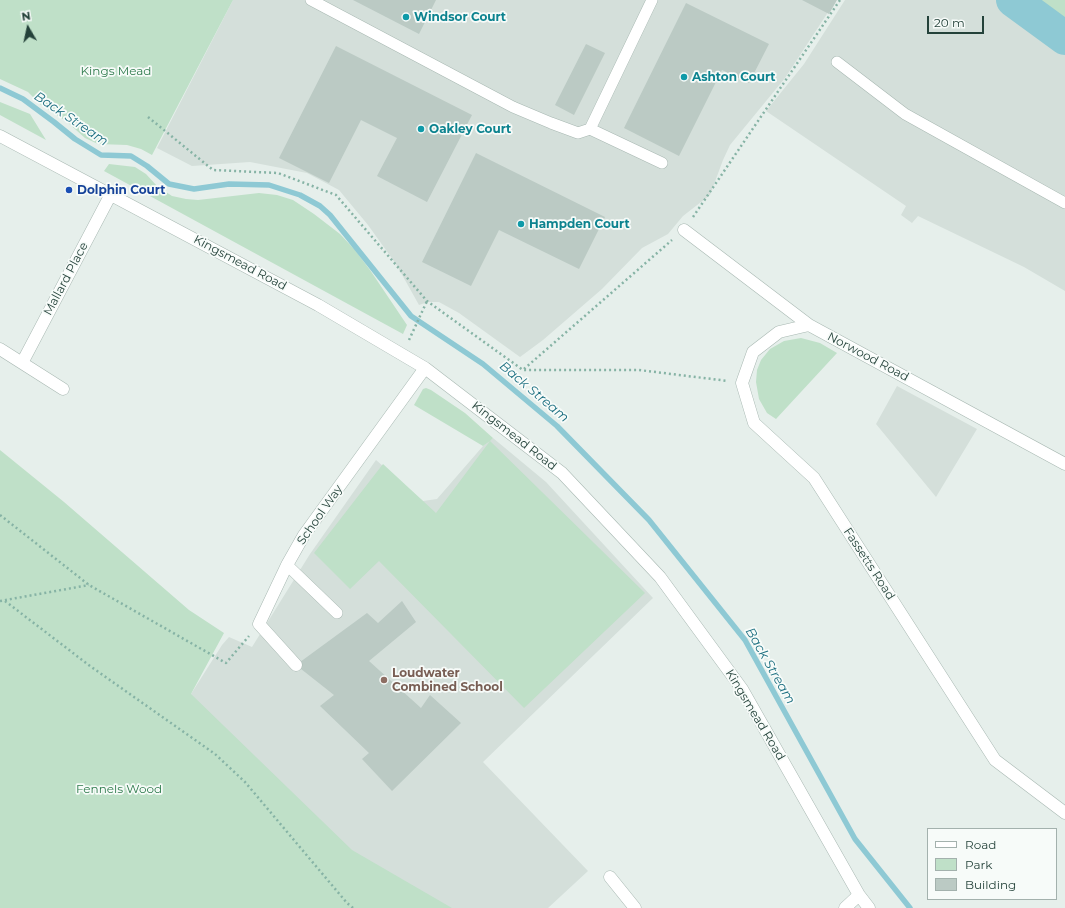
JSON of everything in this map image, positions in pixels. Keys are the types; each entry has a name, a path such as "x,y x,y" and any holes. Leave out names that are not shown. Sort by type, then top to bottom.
{"street":[{"name":"Kingsmead Road","path":"0,136 318,305 402,354 425,368 562,473 660,578 742,689 859,895 869,908"},
{"name":"Mallard Place","path":"22,363 111,194"},
{"name":"Norwood Road","path":"684,230 808,325 1065,464"},
{"path":"742,383 753,352 779,332 808,325"},
{"path":"0,349 63,389"},
{"name":"School Way","path":"259,624 287,565 304,535 425,368"},
{"name":"Fassetts Road","path":"742,383 754,423 814,478 995,760 1065,814"},
{"path":"259,624 296,665"},
{"path":"610,877 635,908"},
{"path":"845,908 859,895"}],"lane":[{"path":"311,0 513,107 578,133 590,129 662,163"},
{"path":"590,129 652,0"},
{"path":"837,62 905,114 1065,203"},
{"path":"287,565 336,613"}],"path":[{"path":"523,370 684,230 840,0"},
{"path":"148,117 213,170 278,173 336,195 427,301 523,370 639,370 742,383"},
{"path":"402,354 427,301"},
{"path":"0,515 89,585 226,663 259,624"},
{"path":"0,601 89,585"},
{"path":"5,601 90,666 215,754 245,782 347,903 353,908"}],"shaded area":[{"path":"233,0 836,0 785,78 730,145 710,195 683,216 668,234 642,248 602,289 543,340 520,357 459,313 439,302 428,302 419,305 396,264 368,225 339,190 307,173 250,162 192,166 157,148"},
{"path":"845,0 1007,0 1065,40 1065,291 1024,267 918,216 912,223 901,215 906,206 766,111 804,64"},
{"path":"897,386 977,429 936,497 876,424"},
{"name":"Loudwater Combined School","path":"493,438 546,482 653,598 483,762 588,871 548,908 377,908 179,713 222,645 229,637 252,647 310,554 376,460 423,501 437,499 483,446"}],"green space":[{"name":"Kings Mead","path":"0,0 233,0 152,155 141,149 127,145 98,144 85,138 66,121 41,105 28,92 0,79"},
{"path":"1030,0 1065,0 1065,24"},
{"path":"0,102 30,114 46,140 0,115"},
{"path":"109,164 135,167 146,174 157,186 172,196 186,199 198,200 259,193 277,195 293,200 340,234 355,250 407,325 403,334 104,171"},
{"path":"801,338 820,343 837,353 776,419 767,413 759,399 756,382 757,370 761,360 770,349 784,341"},
{"path":"426,388 465,413 493,438 483,446 414,405 423,389"},
{"path":"490,441 645,593 524,708 379,561 350,589 314,553 383,464 436,513"},
{"name":"Fennels Wood","path":"0,450 64,502 189,610 224,633 191,694 352,850 452,908 0,908"}],"building":[{"name":"Windsor Court","path":"353,0 436,0 419,34"},
{"path":"802,0 837,0 829,14"},
{"name":"Ashton Court","path":"686,3 769,44 749,83 722,70 679,156 624,128"},
{"path":"586,44 605,53 574,115 555,105"},
{"name":"Oakley Court","path":"336,46 472,115 427,202 377,176 397,138 361,120 329,183 279,158"},
{"name":"Hampden Court","path":"476,153 605,217 579,269 499,230 471,286 422,262"},
{"name":"Loudwater Combined School","path":"402,601 416,622 369,661 421,708 430,695 461,723 392,791 362,759 369,753 320,706 334,695 296,665 367,613 378,623"}],"waterway":[{"path":"1013,0 1065,38"},
{"name":"Back Stream","path":"0,88 23,99 75,139 101,155 131,156 147,166 169,184 194,189 229,184 269,185 300,195 320,206 330,215 411,316 483,364 557,426 649,520 745,640 855,839 910,908"}],"place":[{"name":"Windsor Court","path":"406,17"},
{"name":"Ashton Court","path":"684,77"},
{"name":"Oakley Court","path":"421,129"},
{"name":"Dolphin Court","path":"69,190"},
{"name":"Hampden Court","path":"521,224"},
{"name":"Loudwater Combined School","path":"384,680"}]}
